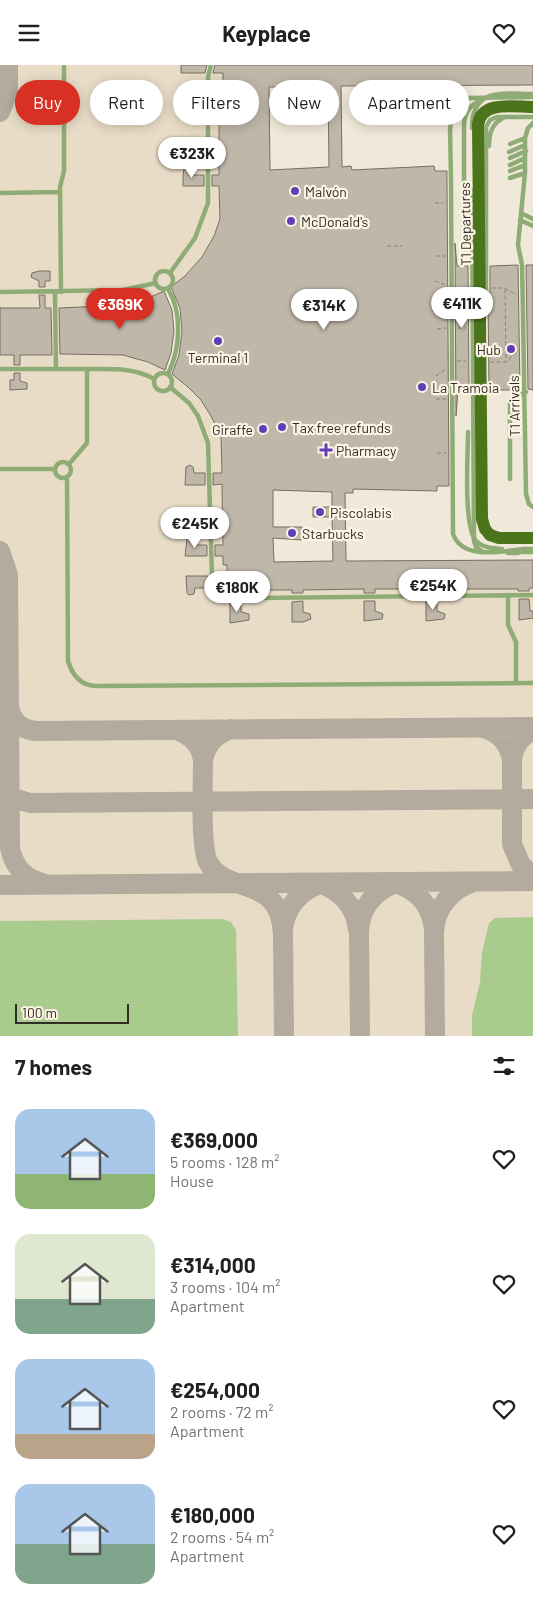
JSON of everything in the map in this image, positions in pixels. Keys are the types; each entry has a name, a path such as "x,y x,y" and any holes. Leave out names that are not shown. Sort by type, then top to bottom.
{"main road":[{"name":"T1 Departures","path":"490,545 482,519 478,125 482,113 488,109 533,107"},
{"path":"490,545 499,538 533,538"}],"lane":[{"path":"61,292 60,192 64,171 64,65"},
{"path":"170,273 195,238 208,203 208,77 211,65"},
{"path":"533,96 490,95 476,106 472,119 474,541 476,547 484,552 533,553"},
{"path":"533,96 484,99 466,97 454,105 450,128 452,453 453,525 455,538 459,544 470,550 490,545 533,549"},
{"path":"464,228 464,120 470,106 484,99"},
{"path":"518,553 496,545 490,538 487,530 485,132 489,121 493,118 511,116 533,117"},
{"path":"489,146 490,135 494,125 503,118 511,116"},
{"path":"510,144 525,138 528,128 533,123"},
{"name":"T1 Arrivals","path":"525,138 526,159 518,245 522,265 526,393 526,495 529,504 533,507"},
{"path":"509,152 525,145"},
{"path":"510,158 526,151"},
{"path":"510,165 526,159"},
{"path":"510,171 525,165"},
{"path":"510,179 525,173"},
{"path":"0,193 60,192"},
{"path":"521,213 533,219"},
{"path":"520,220 533,226"},
{"path":"168,289 159,287 156,283 156,278 159,273 164,271 170,273"},
{"path":"168,289 173,283 170,273"},
{"path":"0,292 122,290 156,283"},
{"path":"168,289 174,303 178,331 175,359 168,374"},
{"path":"55,292 56,369"},
{"path":"0,369 119,369 154,379"},
{"path":"69,464 87,443 87,369"},
{"path":"168,374 158,374 154,379 154,385 160,390 166,390 170,387"},
{"path":"168,374 171,378 170,387"},
{"path":"170,387 189,403 204,430 210,462 212,577 216,586 224,594 243,598 533,595"},
{"path":"510,479 510,402 515,397 526,393"},
{"path":"468,432 470,527 476,541 484,547 490,545"},
{"path":"55,469 60,462 69,464"},
{"path":"69,464 71,471 67,477 68,661 75,676 87,684 95,686 533,683"},
{"path":"0,469 55,469"},
{"path":"55,469 58,476 67,477"},
{"path":"508,595 508,625 516,642 516,683"}],"path":[{"path":"435,203 450,203"},
{"path":"387,246 402,246"},
{"path":"436,256 451,256"},
{"path":"455,288 505,288 523,301"},
{"path":"505,288 506,361"},
{"path":"455,361 506,361 524,346"},
{"path":"436,399 452,399"},
{"path":"437,453 452,453"}],"shaded area":[{"path":"0,65 223,65 223,80 173,80 173,125 218,125 219,223 210,243 198,262 180,281 162,293 129,350 202,385 222,429 223,564 227,565 227,590 533,588 533,1036 0,1036"}],"green space":[{"path":"533,917 533,1036 472,1036 472,1015 480,982 482,953 489,923 495,918"},
{"path":"222,919 231,922 236,930 238,1036 0,1036 0,921"}],"building":[{"path":"181,65 207,65 205,73 181,73"},
{"name":"Terminal 1","path":"215,65 533,65 533,85 469,85 469,80 349,80 349,86 341,86 342,167 351,166 352,170 434,166 435,171 447,171 449,486 437,486 437,491 353,489 353,493 345,493 346,561 533,560 533,588 529,588 529,591 518,591 518,589 437,589 437,592 426,592 426,589 375,589 375,593 364,593 364,589 303,590 303,593 292,593 292,590 241,590 241,594 223,588 219,584 216,576 227,576 227,565 223,565 223,556 215,556 215,545 223,545 222,484 213,485 213,473 222,473 221,436 201,400 172,374 179,355 182,331 180,308 171,287 185,276 202,257 214,236 220,219 219,186 212,186 212,175 219,175 219,125 259,125 259,80 223,80 223,73 213,73","holes":["269,80 339,80 339,125 328,125 329,167 270,170","273,490 332,492 332,507 313,507 313,517 332,517 333,561 274,562 273,538 302,540 302,527 273,527"]},
{"path":"188,167 193,175 204,175 204,186 183,186 184,169"},
{"path":"455,243 457,266 468,266 469,390 458,390 456,416"},
{"path":"518,265 520,390 489,390 488,296 490,292 490,266"},
{"path":"526,265 533,265 533,390 528,389"},
{"path":"50,271 50,281 45,281 45,287 39,287 39,281 31,277 32,273"},
{"path":"164,291 172,310 174,331 171,353 165,370 148,362 123,355 60,354 59,308 125,305 144,300"},
{"path":"39,295 45,295 45,308 51,308 52,355 20,355 20,365 14,365 14,355 0,355 0,308 40,308"},
{"path":"14,373 20,373 20,381 27,383 27,389 10,390 10,380 14,380"},
{"path":"190,465 193,467 194,473 205,473 205,485 185,485 186,467"},
{"path":"190,537 194,539 194,545 207,545 207,556 185,556 187,539"},
{"path":"186,576 208,576 212,588 195,588 194,594 189,595 187,593"},
{"path":"519,599 529,599 533,618 519,620"},
{"path":"230,600 241,602 241,612 249,614 249,620 230,623"},
{"path":"426,600 437,600 437,611 445,614 444,619 426,621"},
{"path":"303,601 303,612 310,614 311,619 303,622 292,622 292,602"},
{"path":"364,601 375,601 375,611 383,614 382,619 364,621"}],"taxiway":[{"path":"0,112 8,92 8,65"},
{"path":"0,551 8,575 10,848 14,861 21,871 30,878 42,883"},
{"path":"10,710 13,718 19,725 35,731 533,727"},
{"path":"483,728 494,732 506,743 512,760 518,742 533,730"},
{"path":"176,730 195,741 203,762 206,750 212,741 231,729"},
{"path":"512,760 512,844 521,865 533,875"},
{"path":"203,762 203,828 205,854 208,862 216,872 227,879 263,893 273,902 280,915 283,934 284,1036"},
{"path":"0,794 30,803 533,799"},
{"path":"0,885 533,881"},
{"path":"435,1036 434,932 437,915 441,907 458,889 474,882"},
{"path":"318,883 334,890 346,901 354,914 358,930"},
{"path":"283,930 287,914 301,894 323,883"},
{"path":"395,883 411,890 427,907 434,930"},
{"path":"360,1036 360,923 365,908 375,895 397,883"}],"place":[{"name":"Malvón","path":"295,191"},
{"name":"McDonald's","path":"291,221"},
{"name":"Terminal 1","path":"218,341"},
{"name":"Hub","path":"511,349"},
{"name":"La Tramoia","path":"422,387"},
{"name":"Tax free refunds","path":"282,427"},
{"name":"Giraffe","path":"263,429"},
{"name":"Pharmacy","path":"326,450"},
{"name":"Piscolabis","path":"320,512"},
{"name":"Starbucks","path":"292,533"}]}
